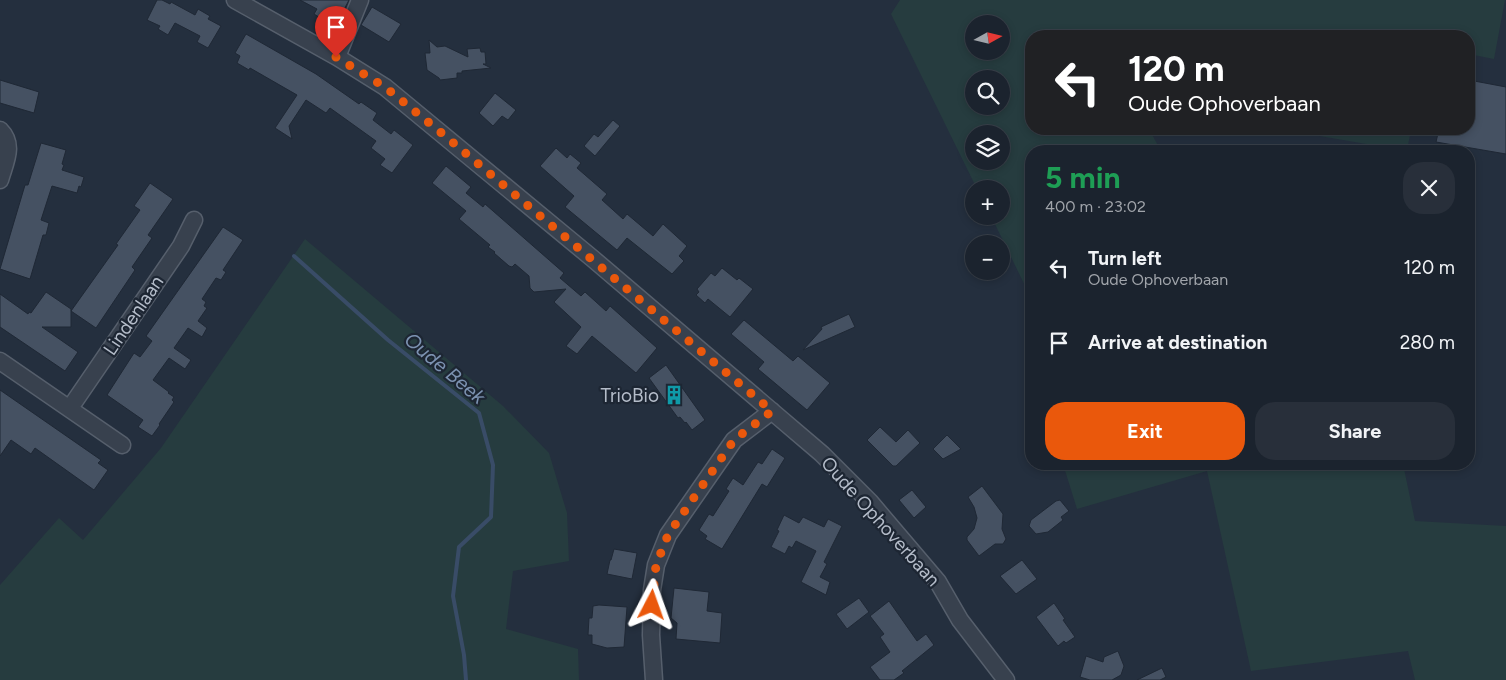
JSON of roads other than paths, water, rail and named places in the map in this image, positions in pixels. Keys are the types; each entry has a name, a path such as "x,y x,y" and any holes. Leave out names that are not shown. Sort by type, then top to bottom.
{"street":[{"name":"Oude Ophoverbaan","path":"235,0 385,87 822,454 870,502 938,582 960,620 1006,680"},
{"path":"336,57 360,0"},
{"path":"0,130 7,136 9,151 0,180"},
{"name":"Lindenlaan","path":"70,408 180,246 194,220"},
{"path":"0,361 122,445"},
{"path":"654,680 651,635 652,590 656,565 668,535 734,440 772,411"}],"waterway":[{"name":"Oude Beek","path":"294,256 388,340 479,413 493,465 491,517 459,547 453,596 464,655 466,680"}],"place":[{"name":"TrioBio","path":"674,395"}]}
